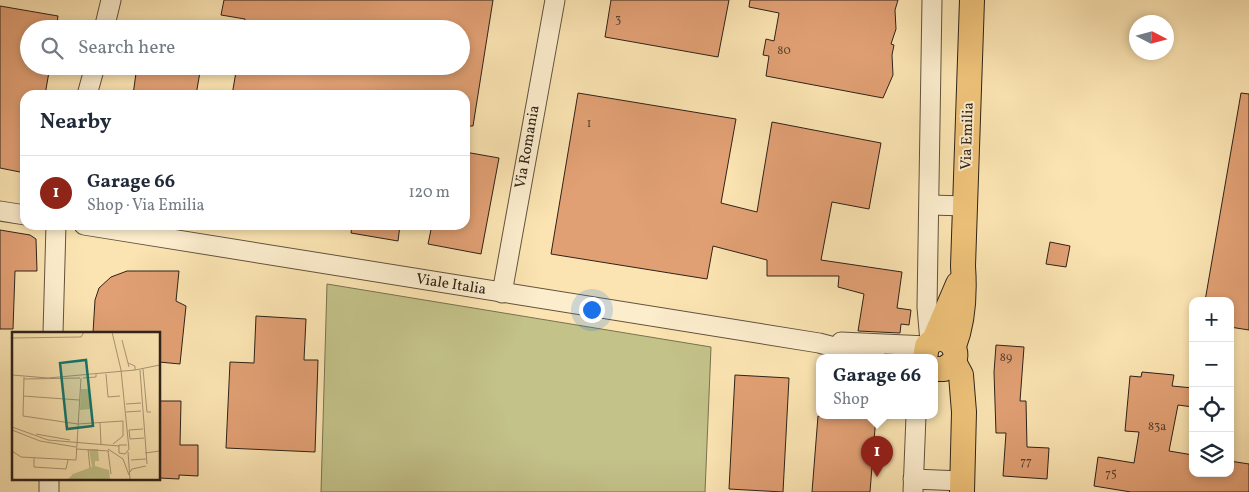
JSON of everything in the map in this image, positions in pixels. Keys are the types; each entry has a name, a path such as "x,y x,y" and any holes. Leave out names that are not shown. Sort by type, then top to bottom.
{"main road":[{"name":"Via Emilia","path":"937,354 961,329 965,284 963,273 972,0"},
{"path":"938,355 961,375 962,486"}],"street":[{"path":"106,20 111,0"},
{"name":"Via Romania","path":"502,293 555,0"},
{"path":"932,0 927,307 937,354"},
{"path":"89,90 93,75"},
{"path":"930,205 966,206"},
{"path":"0,211 20,214"},
{"path":"53,332 56,230"},
{"name":"Viale Italia","path":"115,230 819,343 861,354"},
{"name":"Viale Italia","path":"819,343 849,342 937,354"},
{"path":"916,419 913,485 962,486"}],"shaded area":[{"path":"327,284 711,347 705,492 321,492"}],"building":[{"path":"224,0 493,0 473,126 470,126 470,90 233,90 235,75 470,75 470,20 245,20 221,15"},
{"path":"611,0 729,0 718,57 605,37"},
{"path":"750,0 898,0 895,10 896,29 891,44 894,45 892,55 893,75 883,98 766,76 769,56 763,55 766,39 774,41 779,13 749,7"},
{"path":"0,6 58,16 57,20 20,20 20,75 48,75 46,90 20,90 20,172 0,168"},
{"path":"136,75 199,75 197,90 134,90"},
{"path":"578,93 736,119 721,203 757,212 772,122 881,143 869,209 832,202 821,260 902,272 897,308 911,310 909,325 901,324 900,333 858,331 864,294 838,287 839,276 767,276 767,260 713,246 707,279 551,254"},
{"path":"1241,93 1249,94 1249,330 1234,328 1234,297 1206,297"},
{"path":"470,153 499,158 481,254 428,244 431,230 470,230"},
{"path":"0,230 30,235 36,239 37,271 15,271 13,329 0,329"},
{"path":"351,230 399,230 398,241 351,233"},
{"path":"1050,242 1070,246 1066,267 1046,264"},
{"path":"127,271 179,271 176,301 186,306 180,364 160,362 160,332 93,332 95,300 99,288 111,277"},
{"path":"256,316 306,319 304,360 318,360 315,452 226,448 230,362 254,363"},
{"path":"996,345 1024,347 1020,401 1026,401 1027,447 1049,448 1047,479 1003,476 1006,433 996,433 994,372"},
{"path":"1142,372 1174,375 1172,386 1189,388 1189,406 1178,405 1169,451 1189,454 1189,477 1234,477 1234,462 1249,464 1249,492 1131,492 1094,486 1098,457 1134,463 1139,432 1125,431 1130,376 1141,377"},
{"path":"735,375 789,378 783,492 729,489"},
{"path":"160,401 181,401 180,445 198,445 198,476 179,475 179,479 160,478"},
{"path":"818,419 876,419 870,492 812,492"}],"place":[{"name":"Garage 66","path":"877,477"}]}
